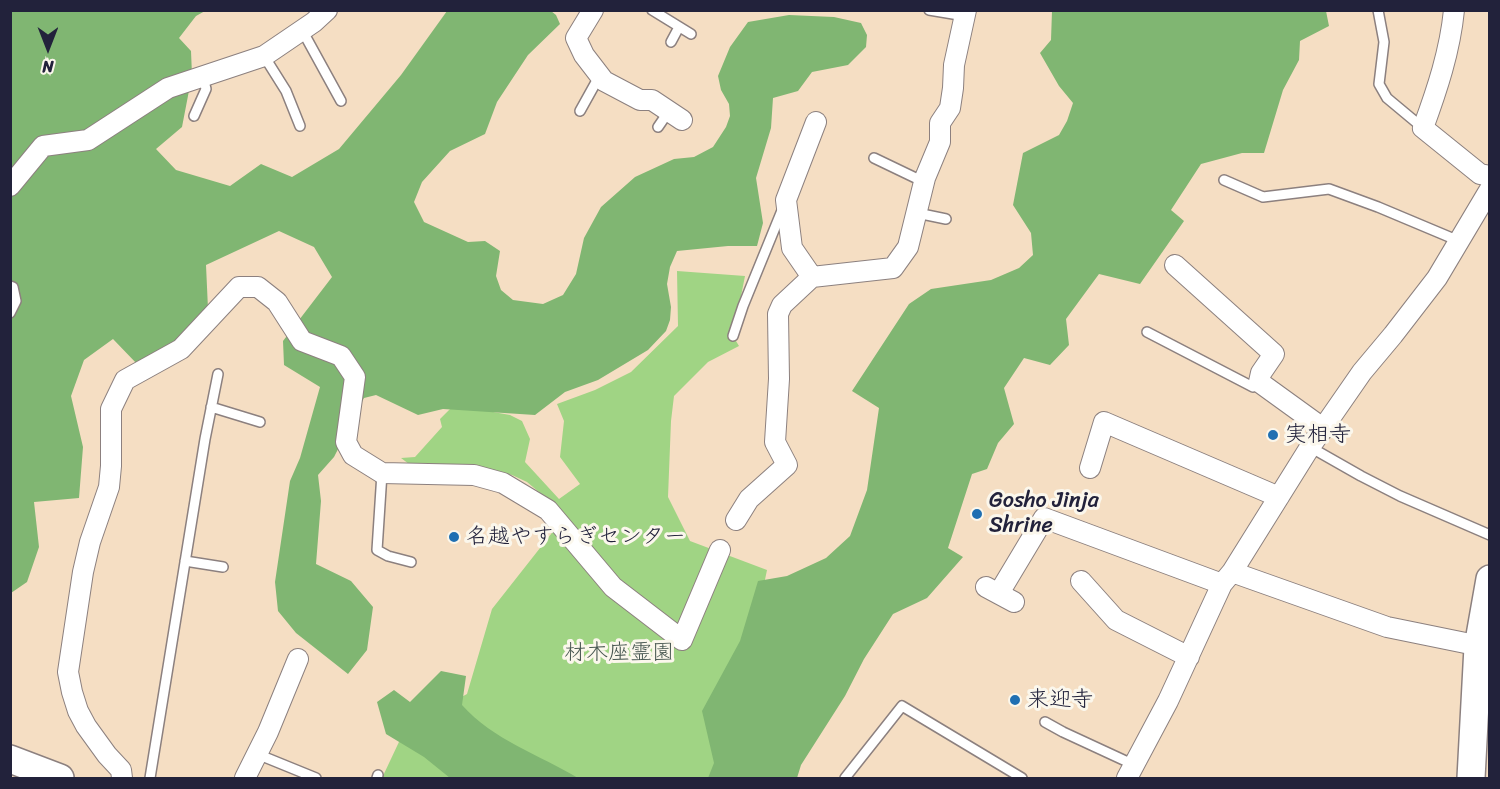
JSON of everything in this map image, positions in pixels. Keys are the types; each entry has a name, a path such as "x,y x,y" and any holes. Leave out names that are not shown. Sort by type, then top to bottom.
{"street":[{"path":"10,186 43,146 88,140 168,88 264,56 327,10"},
{"path":"593,10 576,38 584,55 604,81 640,100 652,100 670,119"},
{"path":"1454,10 1448,48 1423,128 1480,174 1490,176"},
{"path":"736,520 749,499 787,465 775,442 779,379 778,314 782,305 812,278 893,268 908,247 924,182 940,142 940,123 950,108 954,65 966,13"},
{"path":"812,278 792,248 786,200 816,122"},
{"path":"1130,773 1168,701 1227,578 1310,447 1362,372 1437,278 1490,189"},
{"path":"1175,265 1274,354 1261,373 1259,382 1324,429"},
{"path":"122,778 121,770 101,747 78,711 68,672 83,572 90,542 109,487 111,409 125,380 181,350 239,287 258,287 277,302 302,341 341,356 355,377 346,442 352,455 382,473 474,475 503,483 548,510 613,587 682,640 720,550"},
{"path":"1090,468 1104,422 1279,496"},
{"path":"1000,594 1044,518 1387,627 1484,648"},
{"path":"1471,778 1490,579"},
{"path":"1081,581 1116,620 1189,657"},
{"path":"245,778 268,732 298,659"},
{"path":"10,759 60,778"}],"lane":[{"path":"652,10 691,34"},
{"path":"929,10 966,13"},
{"path":"1378,10 1384,42 1379,84 1386,98 1423,128"},
{"path":"671,42 679,27"},
{"path":"302,30 341,101"},
{"path":"264,56 286,91 300,126"},
{"path":"580,111 600,75"},
{"path":"194,116 206,89 203,76"},
{"path":"874,158 924,182"},
{"path":"1224,180 1263,197 1329,189 1459,241"},
{"path":"733,336 786,200"},
{"path":"917,213 946,219"},
{"path":"10,286 14,287 16,301 10,313"},
{"path":"1148,332 1253,387 1259,382"},
{"path":"150,778 218,374"},
{"path":"211,407 260,422"},
{"path":"1310,447 1390,491 1490,535"},
{"path":"382,473 377,550 388,556 411,562"},
{"path":"185,561 223,567"},
{"path":"845,778 902,706 1020,778"},
{"path":"1045,722 1130,763 1130,773"},
{"path":"257,754 315,778"}],"green space":[{"path":"10,11 205,11 196,16 179,38 191,51 192,75 182,127 156,149 176,170 230,186 261,164 292,177 339,149 401,75 447,11 551,11 556,15 560,24 528,55 497,102 485,134 450,151 422,182 414,202 424,222 468,242 485,241 500,251 496,276 501,290 513,300 543,304 563,295 576,274 584,238 601,207 635,177 674,159 694,157 713,147 730,116 729,104 721,90 718,76 730,47 748,22 789,15 834,17 861,23 867,35 866,47 848,65 812,72 798,91 773,98 771,128 756,178 763,223 757,246 728,246 677,251 670,267 667,284 671,307 670,320 666,331 648,350 598,380 565,392 535,415 443,409 418,415 376,395 364,398 334,457 318,475 321,501 316,564 351,581 373,607 367,650 348,674 296,633 278,611 275,582 290,481 300,458 320,387 284,365 283,341 332,277 314,247 279,231 206,265 208,309 168,367 138,365 113,339 84,360 71,396 83,447 79,498 34,502 39,547 27,582 11,593"},
{"path":"1052,11 1326,11 1329,26 1300,41 1299,60 1283,90 1264,153 1242,153 1201,164 1171,210 1184,221 1140,284 1099,274 1066,319 1069,345 1050,365 1024,358 1004,388 1014,424 998,443 987,469 972,474 948,548 963,557 927,598 893,614 801,765 797,778 708,778 714,763 702,711 740,641 758,581 787,576 826,558 850,536 867,490 879,408 852,391 909,304 931,289 991,280 1019,268 1033,255 1031,233 1013,205 1023,153 1059,135 1073,103 1059,86 1040,53 1051,40"},
{"name":"材木座霊園","path":"677,271 745,276 733,336 739,346 708,362 674,396 668,497 690,541 767,570 750,652 712,778 382,778 406,727 467,694 492,609 566,515 527,482 512,475 476,467 413,467 401,458 415,457 442,427 440,419 454,405 510,415 522,421 530,439 525,462 559,499 580,484 560,457 564,421 557,404 595,390 631,372 678,326"},
{"path":"441,671 466,676 462,705 488,728 578,778 450,778 424,757 386,734 377,702 394,690 410,702"}],"place":[{"name":"実相寺","path":"1273,435"},
{"name":"Gosho Jinja Shrine","path":"977,514"},
{"name":"名越やすらぎセンター","path":"454,537"},
{"name":"来迎寺","path":"1015,700"}]}
